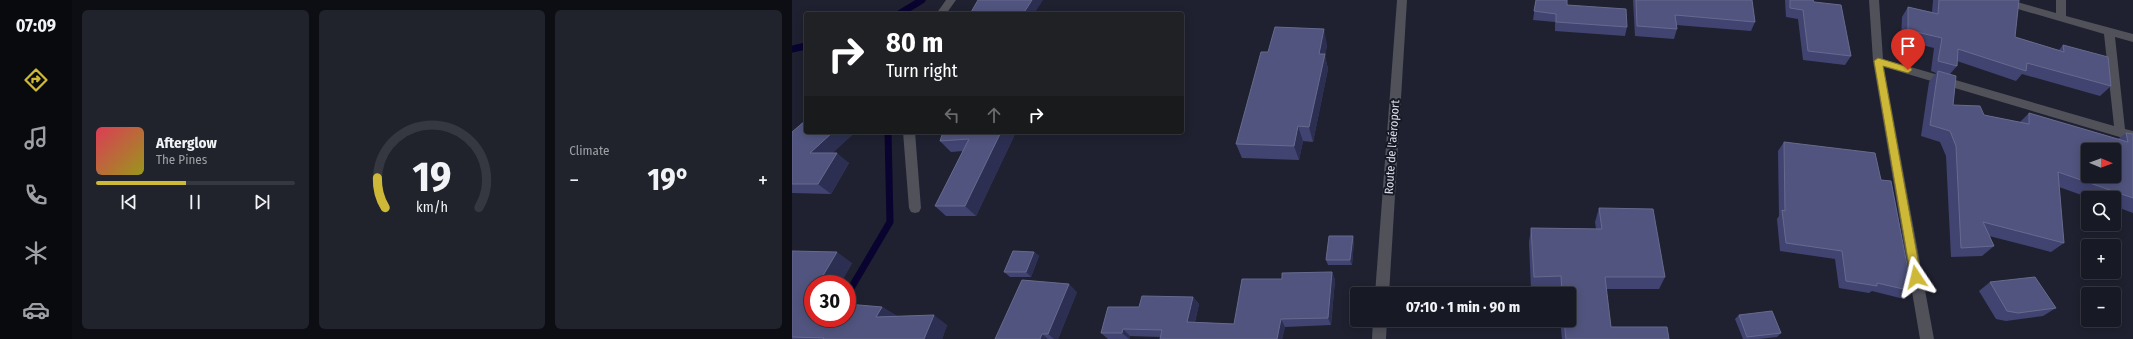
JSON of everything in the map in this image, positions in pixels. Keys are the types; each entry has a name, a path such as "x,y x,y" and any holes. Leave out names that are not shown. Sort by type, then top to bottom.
{"street":[{"path":"942,12 951,0"},
{"name":"Route de l'aéroport","path":"1382,287 1402,0"},
{"path":"1874,0 1878,61 1927,339"},
{"path":"1998,0 2133,38"},
{"path":"2061,0 2061,17"},
{"path":"2109,32 2120,132"},
{"path":"1878,61 2133,136"},
{"path":"909,134 915,208"},
{"path":"1379,339 1380,327"}],"building":[{"path":"978,0 1032,0 1024,12 971,12"},
{"path":"1536,0 1567,0 1567,5 1626,9 1627,27 1556,22 1556,14 1534,11"},
{"path":"1636,0 1752,0 1755,22 1675,15 1677,29 1637,26"},
{"path":"1790,0 1813,0 1814,2 1841,5 1851,56 1808,51 1803,10 1790,8"},
{"path":"1939,0 2019,0 2015,37 2064,52 2063,45 2108,57 2111,86 2027,63 2026,71 1958,49 1957,66 1938,61 1942,38 1908,30 1908,7 1938,14"},
{"path":"1275,27 1324,29 1319,54 1325,54 1309,127 1298,126 1294,146 1236,144 1261,52 1268,52"},
{"path":"1938,71 1956,76 1953,105 1980,106 1984,115 2029,124 2029,113 2128,142 2126,133 2133,134 2133,198 2121,194 2121,191 2113,191 2090,183 2121,183 2121,143 2081,143 2081,180 2058,172 2064,243 1983,222 1994,246 1961,248 1956,146 1950,131 1930,125"},
{"path":"804,122 804,134 831,134 810,153 837,153 818,184 792,184 792,132"},
{"path":"942,134 1000,134 965,206 935,206 969,139 940,141"},
{"path":"1784,142 1875,153 1881,180 1891,181 1908,270 1910,270 1912,291 1877,283 1877,286 1846,281 1842,251 1786,243 1782,210 1785,211"},
{"path":"1599,208 1653,209 1665,277 1605,277 1611,327 1667,327 1669,339 1566,339 1565,327 1576,327 1576,287 1562,287 1561,276 1534,277 1531,228 1602,229"},
{"path":"1329,236 1353,236 1350,260 1326,260"},
{"path":"792,251 837,252 823,275 804,275 804,327 856,327 856,305 882,307 876,317 934,315 924,339 823,339 824,338 792,337"},
{"path":"1013,251 1034,252 1026,272 1004,272"},
{"path":"1332,272 1328,318 1281,319 1277,339 1160,339 1162,330 1123,329 1122,333 1101,333 1108,307 1139,307 1142,296 1193,297 1187,322 1234,324 1242,279 1282,279 1282,273"},
{"path":"2035,277 2056,308 2018,313 2007,311 1990,282"},
{"path":"1022,280 1069,284 1048,334 1042,334 1040,339 995,339"},
{"path":"1772,311 1781,333 1747,337 1739,315"}],"waterway":[{"path":"902,12 922,0"},
{"path":"792,49 804,46"},
{"path":"856,280 890,222 888,134"}],"route":[{"path":"1908,70 1878,61 1916,277"}]}
